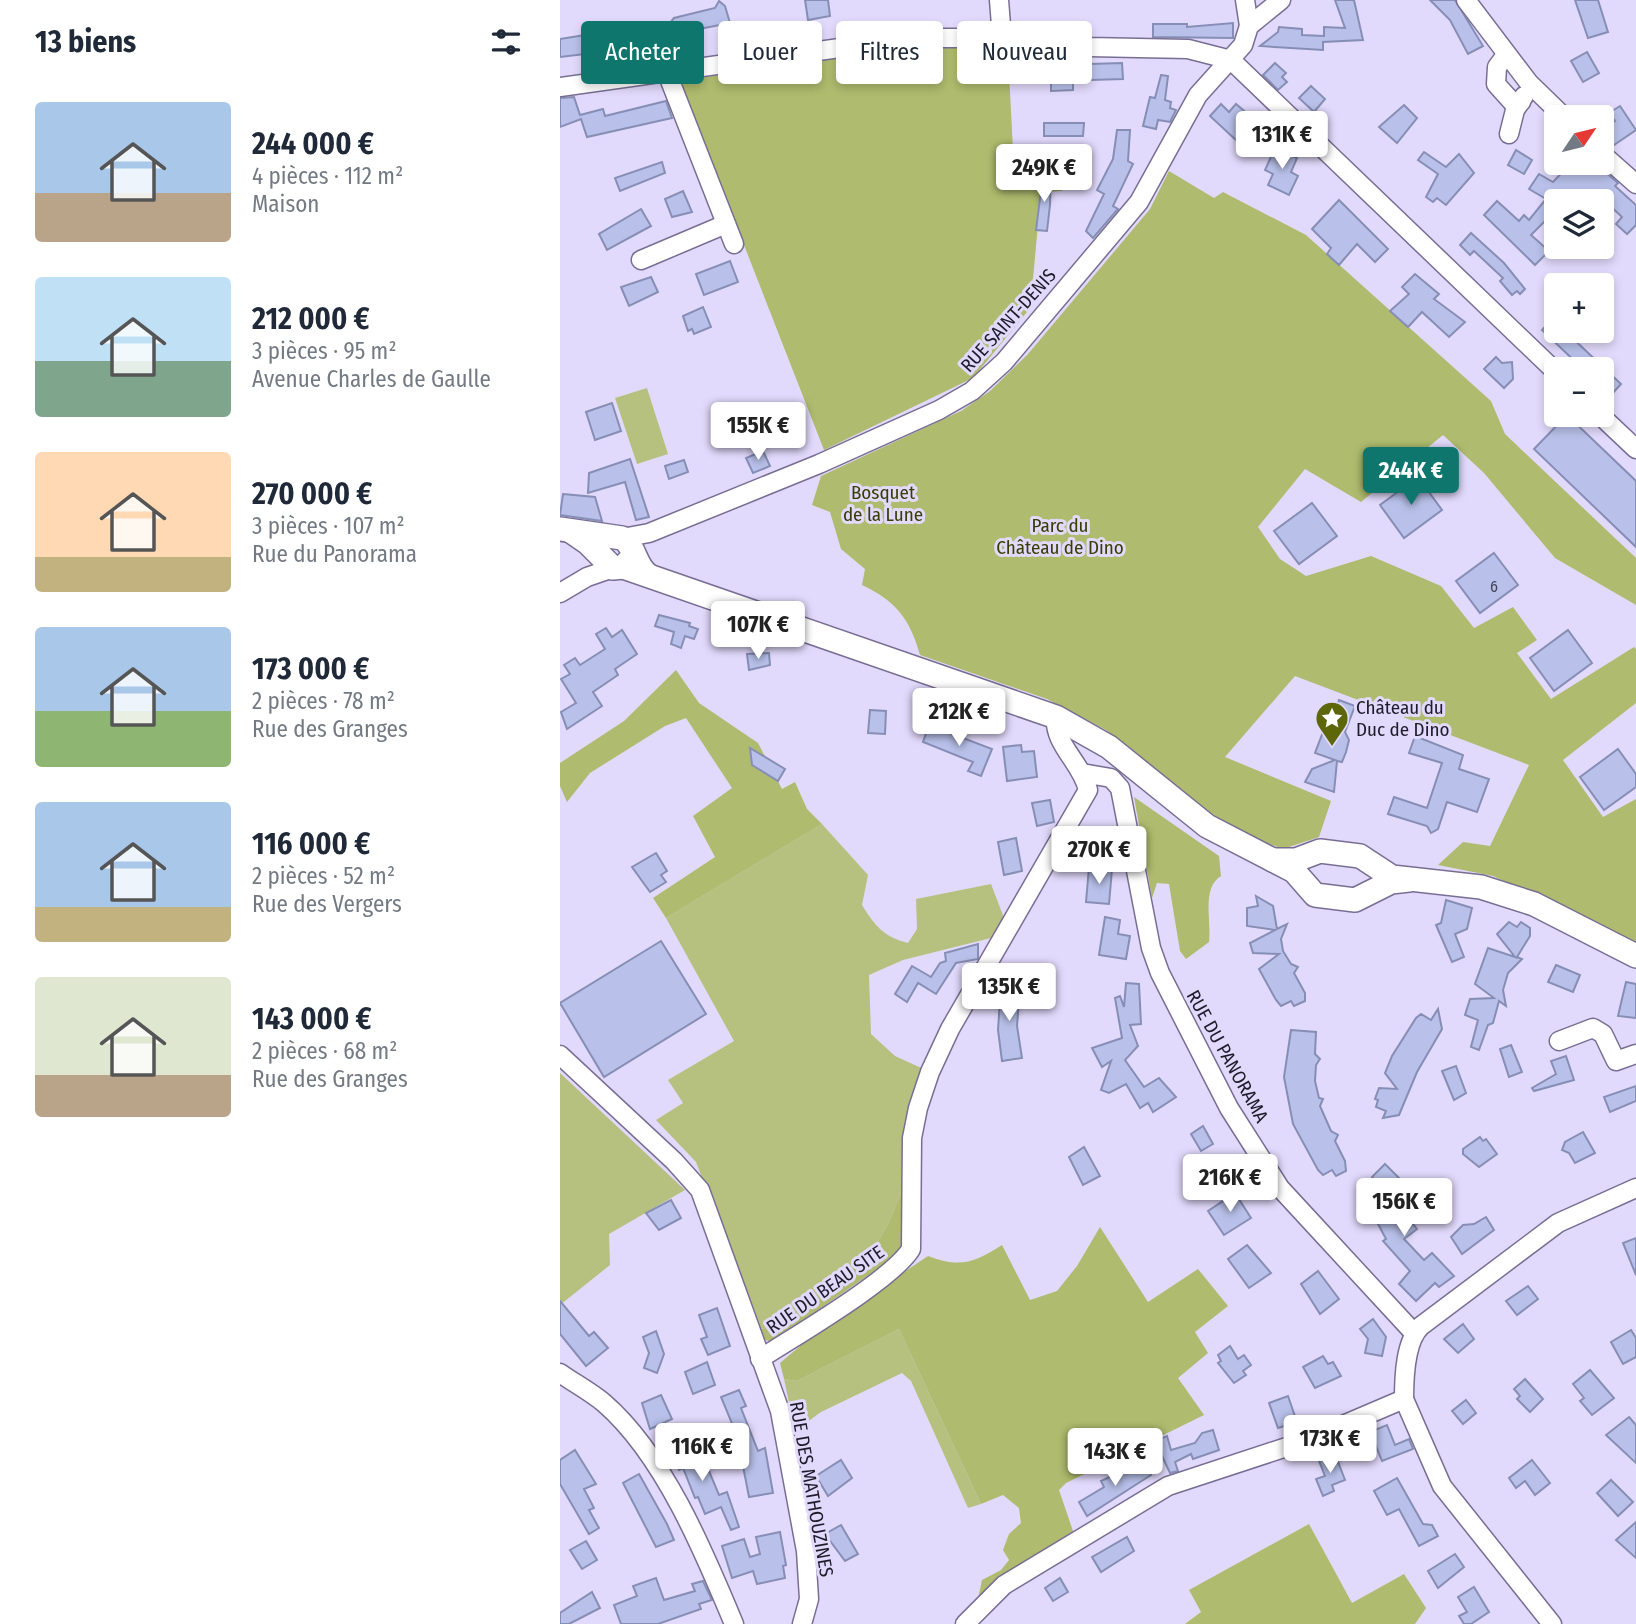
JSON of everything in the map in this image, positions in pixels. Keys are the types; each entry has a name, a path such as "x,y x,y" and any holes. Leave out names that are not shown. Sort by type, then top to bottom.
{"main road":[{"path":"564,530 618,554 648,575 1056,717 1109,747 1207,826 1294,871 1309,891 1321,897 1355,900 1391,882 1409,880"},
{"path":"1271,859 1290,862 1324,851 1360,856 1392,877 1481,887 1519,898 1636,956"},
{"path":"1302,880 1304,862 1315,853"},
{"path":"1374,890 1378,881 1375,867"}],"street":[{"path":"999,0 1001,21"},
{"path":"1245,0 1249,26"},
{"path":"1249,26 1281,0"},
{"path":"1466,0 1506,55 1552,105"},
{"name":"RUE SAINT-DENIS","path":"560,593 649,533 819,464 939,410 972,391 1003,362 1139,202 1198,95 1243,45 1249,26"},
{"path":"704,68 911,38 957,38"},
{"path":"1092,47 1188,49 1231,60 1544,361"},
{"path":"1506,55 1497,67 1496,84 1514,104 1521,102"},
{"path":"1509,134 1515,110 1529,83"},
{"path":"560,88 589,84"},
{"path":"671,84 734,244"},
{"path":"1614,160 1636,169"},
{"path":"1614,165 1636,184"},
{"path":"641,260 726,224"},
{"path":"1613,427 1636,449"},
{"path":"1056,717 1055,731 1082,774"},
{"name":"RUE DU PANORAMA","path":"1082,774 1111,778 1120,788 1128,813 1151,948 1160,973 1229,1108 1280,1188 1414,1333"},
{"name":"RUE DU BEAU SITE","path":"760,1359 872,1284 905,1259 911,1249 910,1164 922,1096 950,1029 1088,790 1082,774"},
{"path":"1559,1041 1593,1028 1602,1034 1616,1061 1636,1054"},
{"name":"RUE DES MATHOUZINES","path":"560,1055 694,1181 704,1199 780,1411 806,1551 809,1599 802,1624"},
{"path":"1552,1624 1442,1486 1404,1399 1404,1380 1414,1333 1457,1296 1558,1223 1636,1188"},
{"path":"560,1373 604,1403 646,1454 678,1502 707,1559 734,1624"},
{"path":"965,1624 1004,1586 1168,1486 1308,1440 1404,1399"}],"green space":[{"path":"943,45 957,45 957,84 1010,84 1013,150 1063,152 1062,191 1041,192 1032,290 1041,295 973,378 824,450 681,84 704,84 704,77 718,75 718,84 822,84 822,60 836,58 836,84 943,84"},
{"path":"1169,171 1214,198 1223,192 1306,235 1491,401 1505,434 1636,558 1636,605 1555,558 1484,473 1443,435 1361,502 1305,469 1258,527 1280,559 1306,576 1371,556 1441,586 1474,628 1513,607 1537,640 1517,653 1551,699 1634,647 1636,649 1636,703 1563,760 1603,817 1636,799 1636,944 1493,876 1438,865 1463,842 1490,846 1529,765 1295,676 1225,757 1331,801 1319,837 1283,849 1245,835 1198,805 1106,730 1047,699 920,655 912,631 900,612 884,598 862,585 865,569 841,549 830,512 812,505 821,476 961,411 990,391 1028,354 1150,209"},
{"path":"647,388 668,454 637,464 615,398"},
{"path":"676,670 699,703 758,743 782,789 795,782 807,809 822,824 666,918 653,898 715,857 693,816 732,788 686,718 665,726 590,773 567,802 560,786 560,763 624,721"},
{"path":"1134,797 1219,856 1221,876 1211,888 1209,897 1209,942 1186,959 1180,951 1169,884 1157,883 1152,898"},
{"path":"822,824 868,875 862,905 886,934 908,943 917,929 916,899 991,884 1004,918 995,937 903,960 869,975 871,1034 895,1056 930,1072 905,1183 889,1222 871,1255 773,1327 759,1329 696,1162 656,1120 683,1103 668,1080 734,1041 666,918"},
{"path":"560,1073 685,1190 609,1234 610,1265 560,1305"},
{"path":"905,1183 905,1246 886,1263 772,1342 765,1340 759,1329 773,1327 871,1255 889,1222"},
{"path":"1100,1227 1148,1302 1198,1269 1228,1306 1195,1332 1208,1353 1178,1378 1204,1415 1066,1483 1059,1490 1073,1531 978,1599 982,1580 1001,1570 1009,1560 1003,1550 1009,1534 1021,1523 1019,1508 1003,1495 981,1504 899,1329 797,1381 784,1379 780,1363 825,1325 928,1256 949,1262 967,1262 1002,1245 1030,1300 1057,1291 1077,1266"},
{"path":"899,1329 981,1504 968,1508 911,1381 902,1373 821,1412 795,1431 784,1379 797,1381"},
{"path":"1309,1524 1352,1603 1404,1574 1426,1608 1415,1624 1185,1624 1201,1612 1189,1590"}],"building":[{"path":"805,0 828,0 830,16 808,20"},
{"path":"1335,0 1354,0 1363,40 1323,42 1323,50 1260,46 1278,32 1279,27 1302,29 1302,35 1324,36 1324,27 1345,28"},
{"path":"1430,0 1455,0 1483,46 1468,54 1450,20"},
{"path":"1575,0 1598,0 1608,32 1588,38"},
{"path":"719,1 725,6 729,21 718,21 718,25 704,28 704,21 672,21 674,18 715,8"},
{"path":"1233,23 1233,38 1153,37 1153,24 1187,24 1187,27"},
{"path":"581,36 581,54 560,57 560,39"},
{"path":"1587,52 1599,73 1583,82 1571,61"},
{"path":"1122,63 1123,79 1092,80 1092,64"},
{"path":"1275,63 1286,73 1282,77 1287,82 1278,90 1263,75"},
{"path":"1161,75 1168,76 1165,100 1171,102 1170,108 1176,110 1170,122 1158,120 1156,129 1143,126 1150,97 1155,98"},
{"path":"1051,84 1073,84 1073,90 1051,91"},
{"path":"1311,86 1325,99 1314,112 1299,98"},
{"path":"574,97 580,115 603,109 605,116 666,101 672,118 587,137 581,119 560,127 560,98"},
{"path":"1221,104 1229,112 1236,104 1250,116 1242,123 1248,129 1237,141 1210,116"},
{"path":"1404,105 1417,118 1397,143 1379,127"},
{"path":"1620,106 1636,130 1614,145 1615,121 1614,110"},
{"path":"1044,123 1084,123 1083,136 1044,136"},
{"path":"1117,130 1130,130 1128,161 1133,164 1113,206 1118,209 1093,238 1086,231 1104,194 1097,190 1113,159"},
{"path":"1275,148 1297,158 1291,172 1298,176 1289,195 1268,185 1273,174 1265,170"},
{"path":"1516,150 1532,160 1524,174 1508,165"},
{"path":"1424,152 1446,167 1459,154 1474,173 1446,205 1437,198 1433,202 1426,197 1438,174 1418,160"},
{"path":"662,162 665,173 620,191 615,178"},
{"path":"1539,174 1553,182 1560,175 1609,175 1618,183 1615,186 1636,205 1636,225 1627,234 1616,224 1622,217 1614,209 1614,189 1544,189 1544,198 1529,189"},
{"path":"1043,175 1051,175 1047,231 1036,230"},
{"path":"683,191 692,212 672,217 665,199"},
{"path":"1339,200 1388,249 1375,262 1357,244 1339,265 1327,254 1331,248 1312,229"},
{"path":"1497,201 1519,221 1524,215 1529,220 1544,201 1544,222 1531,235 1544,247 1544,256 1535,265 1484,215"},
{"path":"641,209 651,226 607,250 599,234"},
{"path":"1471,233 1504,263 1525,289 1520,294 1517,291 1512,295 1500,281 1503,278 1474,251 1470,255 1460,245"},
{"path":"730,261 738,282 704,295 696,274"},
{"path":"1415,274 1439,294 1434,299 1465,322 1449,337 1422,312 1408,327 1390,311 1409,294 1402,287"},
{"path":"651,277 658,292 629,306 621,287"},
{"path":"703,307 711,327 694,334 692,329 688,331 683,316"},
{"path":"1556,343 1578,343 1592,357 1570,357"},
{"path":"1496,357 1502,363 1512,362 1513,379 1504,388 1484,369"},
{"path":"1614,377 1621,384 1614,392"},
{"path":"612,403 621,431 595,440 586,412"},
{"path":"1555,427 1580,427 1636,481 1636,547 1534,449"},
{"path":"763,451 770,466 753,473 746,458"},
{"path":"630,459 649,517 636,520 625,482 588,493 589,473"},
{"path":"684,460 688,472 669,479 665,466"},
{"path":"1418,477 1442,510 1404,538 1380,505"},
{"path":"563,494 595,497 602,521 560,515"},
{"path":"1312,503 1337,536 1299,564 1274,531"},
{"path":"1494,553 1518,585 1480,613 1456,581"},
{"path":"659,615 690,623 689,626 698,629 694,639 685,636 681,648 671,644 674,632 655,626"},
{"path":"606,628 612,637 622,630 637,654 615,669 618,675 593,692 602,706 567,729 561,712 576,703 561,679 570,674 564,665 575,658 580,665 605,649 596,634"},
{"path":"1568,630 1592,663 1554,691 1530,658"},
{"path":"769,653 770,665 749,670 747,654"},
{"path":"1339,700 1355,706 1345,732 1349,740 1346,752 1342,762 1337,761 1334,792 1305,782 1312,769 1335,760 1315,753 1323,732 1330,728"},
{"path":"870,710 886,711 885,734 868,733"},
{"path":"929,725 992,749 981,776 968,771 973,762 923,742"},
{"path":"1415,736 1463,755 1459,769 1489,779 1477,812 1447,802 1438,829 1431,833 1427,826 1388,814 1394,797 1427,808 1442,763 1409,753"},
{"path":"1021,745 1022,752 1034,751 1037,777 1007,781 1003,747"},
{"path":"750,748 785,769 778,781 752,765"},
{"path":"1618,749 1636,774 1636,787 1604,810 1580,777"},
{"path":"1050,800 1054,822 1037,826 1032,803"},
{"path":"1016,838 1022,871 1004,875 998,842"},
{"path":"656,853 667,871 661,875 666,882 650,892 632,867"},
{"path":"1089,867 1112,869 1109,904 1086,902"},
{"path":"1256,896 1273,906 1277,929 1287,924 1281,939 1283,951 1291,964 1298,967 1294,973 1305,993 1305,1001 1294,1006 1291,1001 1281,1006 1259,969 1279,954 1253,953 1250,943 1275,930 1247,926 1247,908 1258,906"},
{"path":"1446,900 1472,908 1467,929 1455,934 1464,957 1452,962 1436,925 1441,923"},
{"path":"1105,917 1120,920 1118,934 1130,936 1126,959 1099,955"},
{"path":"1509,922 1517,927 1521,922 1530,928 1530,936 1517,957 1522,959 1508,973 1503,990 1506,1006 1499,1001 1493,1023 1488,1025 1479,1050 1471,1047 1478,1020 1465,1015 1470,999 1494,998 1475,984 1488,948 1515,957 1497,934"},
{"path":"661,941 706,1014 604,1077 560,1003"},
{"path":"978,944 978,959 956,963 936,994 918,983 907,1002 895,994 912,966 931,977 940,963 946,961 945,953"},
{"path":"1556,965 1580,975 1573,992 1548,982"},
{"path":"1626,982 1636,984 1636,1018 1618,1016"},
{"path":"1126,983 1139,984 1141,1024 1130,1025 1138,1046 1125,1060 1144,1087 1159,1078 1176,1097 1153,1112 1148,1103 1140,1108 1126,1084 1109,1093 1101,1090 1111,1061 1102,1067 1092,1048 1122,1038 1115,998 1120,996 1124,1007"},
{"path":"1001,985 1020,986 1017,1026 1022,1058 1002,1061 998,1030"},
{"path":"1438,1009 1442,1029 1417,1072 1399,1115 1383,1118 1386,1111 1376,1107 1378,1100 1375,1099 1379,1088 1397,1089 1385,1073 1392,1056 1416,1018 1421,1014 1431,1020"},
{"path":"1291,1030 1316,1032 1315,1054 1320,1059 1316,1065 1315,1081 1319,1098 1323,1099 1320,1106 1331,1131 1338,1135 1335,1141 1345,1161 1346,1171 1336,1176 1332,1170 1323,1175 1318,1170 1293,1124 1284,1077"},
{"path":"1511,1045 1522,1072 1509,1077 1500,1049"},
{"path":"1566,1056 1574,1080 1534,1091 1532,1088 1556,1074 1551,1061"},
{"path":"1456,1066 1466,1093 1454,1100 1442,1071"},
{"path":"1636,1086 1636,1101 1610,1112 1604,1097"},
{"path":"1203,1126 1213,1144 1201,1151 1191,1134"},
{"path":"1583,1132 1595,1153 1575,1163 1569,1153 1562,1150 1565,1142"},
{"path":"1480,1137 1483,1141 1486,1139 1497,1154 1479,1167 1463,1154 1463,1149"},
{"path":"1084,1147 1100,1176 1083,1185 1069,1157"},
{"path":"1385,1164 1402,1181 1389,1194 1417,1229 1404,1239 1424,1260 1432,1253 1454,1276 1439,1287 1435,1283 1416,1301 1399,1284 1410,1271 1383,1241 1386,1239 1377,1222 1386,1216 1364,1194 1377,1182 1372,1177"},
{"path":"1235,1193 1251,1218 1224,1235 1208,1211"},
{"path":"671,1200 681,1218 659,1230 646,1213"},
{"path":"1486,1217 1494,1230 1462,1254 1451,1237 1463,1225 1474,1224"},
{"path":"1636,1238 1636,1275 1623,1243"},
{"path":"1247,1245 1271,1273 1249,1288 1228,1259"},
{"path":"1318,1271 1339,1299 1320,1314 1301,1284"},
{"path":"1528,1286 1538,1299 1517,1315 1506,1301"},
{"path":"560,1301 589,1336 594,1332 608,1348 586,1366 560,1334"},
{"path":"717,1308 730,1346 708,1355 701,1339 707,1337 699,1315"},
{"path":"1373,1319 1386,1337 1382,1356 1365,1353 1368,1339 1360,1329"},
{"path":"1463,1324 1474,1339 1458,1353 1444,1339"},
{"path":"1631,1330 1636,1338 1636,1357 1623,1364 1611,1342"},
{"path":"656,1331 664,1354 657,1373 644,1368 649,1353 643,1337"},
{"path":"1230,1346 1238,1359 1244,1355 1251,1365 1243,1371 1246,1375 1234,1383 1218,1363 1221,1361 1218,1355"},
{"path":"1323,1356 1328,1364 1333,1362 1341,1376 1315,1388 1303,1367"},
{"path":"707,1362 715,1385 693,1394 685,1372"},
{"path":"1590,1370 1614,1398 1592,1415 1580,1401 1584,1398 1573,1384"},
{"path":"1525,1379 1543,1399 1530,1412 1517,1399 1520,1396 1514,1389"},
{"path":"739,1390 746,1406 741,1408 758,1451 765,1448 773,1493 749,1497 742,1461 732,1434 736,1433 721,1397"},
{"path":"661,1395 672,1419 650,1429 642,1403"},
{"path":"1288,1396 1297,1422 1278,1428 1269,1403"},
{"path":"1466,1400 1476,1413 1463,1424 1452,1411"},
{"path":"1629,1417 1636,1425 1636,1463 1606,1435"},
{"path":"1387,1425 1395,1445 1409,1439 1413,1449 1382,1461 1370,1432"},
{"path":"1213,1430 1219,1450 1193,1459 1191,1454 1175,1462 1178,1471 1170,1473 1155,1441 1167,1436 1171,1450 1195,1443 1202,1433"},
{"path":"686,1438 701,1474 709,1471 719,1495 727,1492 739,1527 731,1530 721,1507 705,1514 698,1497 695,1498 683,1468 679,1470 668,1445"},
{"path":"575,1450 596,1484 584,1489 594,1508 589,1510 599,1528 589,1534 560,1484 560,1460"},
{"path":"1335,1454 1345,1480 1332,1485 1334,1491 1323,1496 1316,1479 1325,1476 1319,1461"},
{"path":"841,1460 852,1478 828,1496 816,1476"},
{"path":"1532,1460 1550,1483 1535,1495 1525,1481 1516,1488 1509,1478"},
{"path":"1136,1465 1138,1468 1146,1465 1151,1475 1087,1516 1079,1502 1104,1487 1101,1481"},
{"path":"639,1474 674,1540 656,1547 623,1483"},
{"path":"1397,1478 1423,1524 1432,1525 1438,1536 1419,1546 1399,1509 1387,1515 1374,1491"},
{"path":"1611,1480 1633,1502 1618,1516 1597,1493"},
{"path":"1636,1522 1636,1558 1616,1540"},
{"path":"841,1525 858,1554 845,1561 825,1534"},
{"path":"780,1532 786,1565 783,1566 785,1578 757,1584 753,1571 732,1578 722,1546 744,1539 750,1557 760,1554 756,1537"},
{"path":"1127,1537 1134,1551 1101,1572 1092,1557"},
{"path":"586,1541 597,1560 582,1569 570,1550"},
{"path":"1455,1554 1464,1567 1438,1588 1428,1571"},
{"path":"656,1578 664,1600 695,1591 692,1584 703,1581 712,1600 699,1604 701,1609 658,1624 621,1624 614,1605 637,1596 633,1586"},
{"path":"1060,1578 1068,1592 1053,1601 1045,1588"},
{"path":"1474,1587 1489,1612 1471,1624 1464,1624 1459,1616 1467,1612 1458,1597"},
{"path":"592,1592 600,1608 569,1624 560,1624 560,1613"}],"place":[{"name":"Château du Duc de Dino","path":"1332,748"}],"park label":[{"name":"Bosquet de la Lune","path":"883,503"},
{"name":"Parc du Château de Dino","path":"1060,536"}]}
